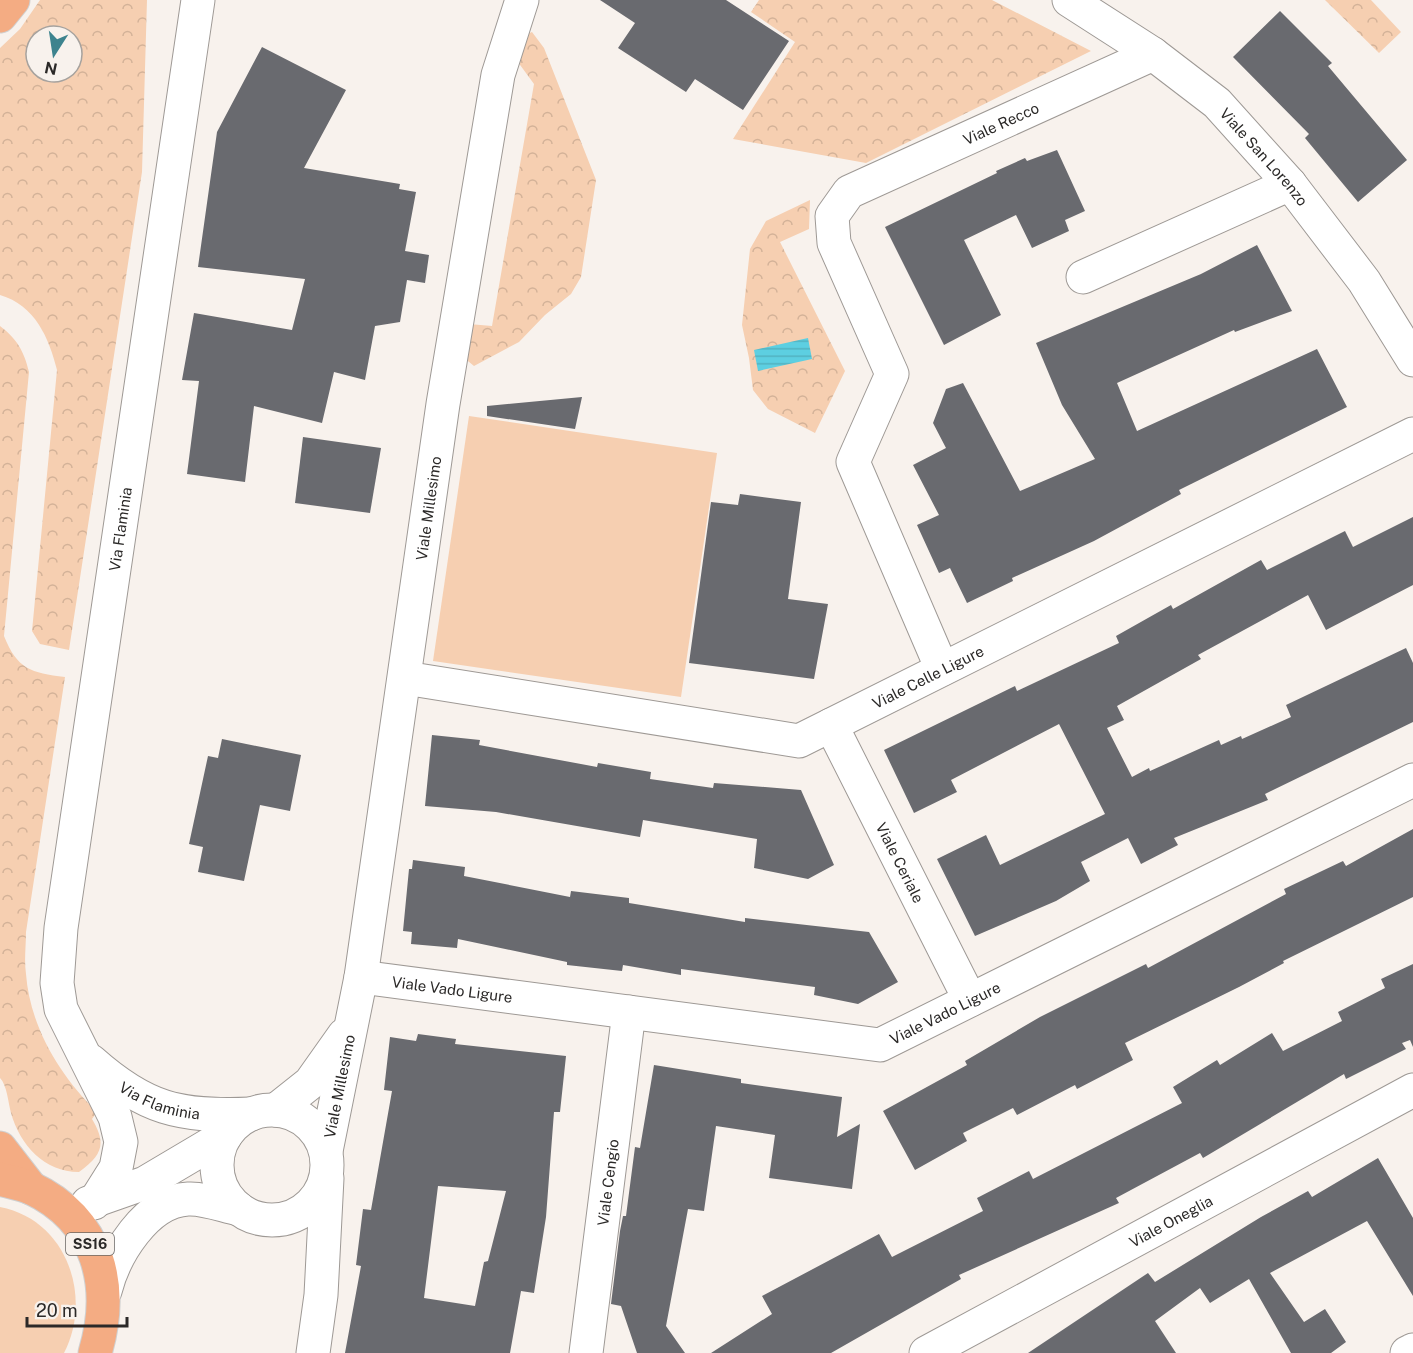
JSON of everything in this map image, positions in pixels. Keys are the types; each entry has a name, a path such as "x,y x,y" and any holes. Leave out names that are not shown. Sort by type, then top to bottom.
{"main road":[{"path":"0,16 13,0"},
{"name":"SS16","path":"0,1148 31,1188"},
{"name":"SS16","path":"0,1179 31,1188 59,1205 82,1229 97,1258 105,1291 104,1324 95,1353"}],"street":[{"name":"Via Flaminia","path":"94,1203 116,1168 121,1142 115,1117 62,1009 57,983 61,928 198,0"},
{"name":"Viale Millesimo","path":"313,1353 321,1295 326,1163 361,977 417,600 443,404 498,75 522,0"},
{"name":"Viale San Lorenzo","path":"1069,0 1153,54 1217,103 1290,184 1364,281 1413,360"},
{"name":"Viale Recco","path":"942,669 852,462 892,374 834,243 832,216 849,192 1153,54"},
{"path":"1083,277 1290,184"},
{"name":"Viale Celle Ligure","path":"405,678 800,741 1413,434"},
{"name":"Viale Ceriale","path":"831,726 970,1000"},
{"name":"Viale Vado Ligure","path":"361,977 880,1045 1413,780"},
{"name":"Viale Cengio","path":"586,1353 629,1012"},
{"name":"Viale Millesimo","path":"263,1112 310,1083 353,1022"},
{"name":"Via Flaminia","path":"83,1054 126,1090 151,1104 206,1116 263,1112"},
{"name":"Viale Oneglia","path":"942,1349 1410,1100"},
{"path":"105,1291 110,1270 132,1235 154,1211 188,1199 239,1209 263,1220 276,1220 294,1216 309,1206 321,1192 326,1163 319,1135 308,1122 292,1114 263,1112 237,1122 226,1135 219,1150 217,1167 220,1183 227,1197 239,1209"},
{"path":"59,1205 94,1203 145,1183 226,1135"},
{"name":"Viale Millesimo","path":"276,1220 305,1244 321,1295"},
{"path":"1407,1353 1413,1350"}],"green space":[{"path":"40,0 147,0 142,172 69,650 40,644 32,631 57,370 50,346 39,324 23,306 0,295 0,48 20,29"},
{"path":"759,0 992,0 1091,51 866,163 733,139 795,42 751,12"},
{"path":"1325,0 1371,0 1401,32 1379,53"},
{"path":"532,32 544,48 596,180 581,277 571,294 545,315 519,342 474,366 463,357 469,324 492,326 534,84 515,58 520,37"},
{"path":"810,200 809,229 780,242 845,371 815,433 768,409 753,390 742,325 750,249 766,221"},
{"path":"0,326 19,346 29,372 4,636 14,656 27,667 43,674 65,677 26,932 25,969 34,1013 49,1049 71,1083 97,1112 92,1119 100,1135 100,1148 93,1160 79,1172 66,1171 44,1162 27,1146 15,1125 6,1089 0,1078"},
{"path":"469,416 717,453 681,697 433,661"},
{"path":"0,1207 23,1215 42,1227 57,1244 68,1264 74,1286 76,1308 72,1331 64,1353 0,1353"}],"water":[{"path":"808,338 812,359 758,371 754,350"}],"building":[{"path":"600,0 726,0 789,41 743,110 695,79 686,92 618,48 635,23"},
{"path":"1280,11 1332,63 1328,66 1407,160 1358,202 1305,138 1309,134 1233,57"},
{"path":"262,47 346,90 304,168 400,184 399,189 416,192 405,251 429,255 425,283 407,280 400,322 375,326 365,380 334,372 322,423 254,406 245,482 187,474 199,381 182,380 194,313 292,330 305,279 198,267 217,132"},
{"path":"1057,150 1085,211 1065,220 1069,231 1032,248 1016,215 964,240 1001,315 944,345 885,227 1025,158 1027,161"},
{"path":"1257,245 1292,311 1235,332 1234,330 1117,383 1137,431 1317,349 1347,407 1179,490 1181,494 1094,541 1012,578 1013,581 967,603 950,568 939,573 917,525 939,515 913,465 946,448 933,423 946,389 963,383 1020,491 1095,459 1062,405 1036,343 1201,274"},
{"path":"582,397 575,429 487,416 487,406"},
{"path":"303,437 381,448 370,513 295,503"},
{"path":"740,494 801,502 788,599 828,604 814,679 689,663 711,502 738,505"},
{"path":"1413,517 1413,585 1326,630 1308,595 1198,655 1201,659 1117,706 1124,720 1107,728 1132,777 1219,740 1221,745 1241,736 1242,739 1291,717 1286,705 1406,648 1413,663 1413,722 1265,794 1268,800 1174,838 1178,845 1141,864 1128,838 1081,862 1090,881 1056,901 975,936 937,859 986,835 1000,865 1105,814 1059,724 951,780 957,792 914,813 884,750 1015,686 1017,691 1119,643 1116,636 1171,605 1173,609 1261,560 1267,570 1345,531 1353,547"},
{"path":"432,735 480,740 479,745 597,767 598,763 651,772 650,779 713,788 714,783 801,790 834,865 808,879 754,868 757,839 643,820 640,837 496,812 425,806"},
{"path":"222,739 301,755 290,811 260,805 244,881 198,872 203,847 189,844 208,756 218,758"},
{"path":"1413,829 1413,897 1125,1043 1133,1060 1077,1089 1075,1085 1017,1115 1013,1108 963,1133 967,1141 915,1170 883,1111 967,1065 965,1061 1040,1017 1146,964 1148,968 1286,894 1284,889 1343,861 1346,866"},
{"path":"413,860 465,867 464,876 570,897 571,891 629,898 629,903 745,922 745,918 869,932 898,982 858,1004 814,995 815,987 681,969 681,975 623,965 622,971 567,965 567,962 458,939 457,948 411,944 412,932 403,931 409,869 412,869"},
{"path":"1413,964 1413,1047 1410,1040 1402,1043 1406,1049 1346,1079 1344,1074 1203,1158 1200,1153 1116,1198 1119,1203 959,1275 961,1279 831,1353 711,1353 772,1314 762,1296 879,1234 892,1257 983,1211 977,1198 1029,1171 1033,1179 1182,1103 1173,1087 1217,1060 1220,1065 1272,1033 1283,1051 1342,1021 1338,1012 1385,988 1381,979"},
{"path":"418,1034 456,1039 455,1044 566,1056 560,1112 554,1112 546,1217 534,1293 521,1291 510,1353 345,1353 361,1266 356,1265 363,1209 371,1210 392,1091 384,1090 390,1037 416,1041","holes":["438,1186 506,1191 488,1261 484,1262 475,1306 424,1298"]},
{"path":"654,1065 741,1079 741,1083 842,1097 837,1137 860,1124 852,1189 769,1178 775,1135 716,1126 704,1211 688,1209 666,1326 685,1353 637,1353 621,1306 611,1304 620,1231 623,1216 626,1216 635,1147 640,1148"},
{"path":"1378,1158 1413,1218 1413,1296 1367,1221 1270,1273 1304,1322 1325,1309 1346,1342 1331,1353 1291,1353 1249,1279 1210,1303 1200,1288 1155,1321 1176,1353 1028,1353 1148,1273 1155,1282 1261,1217 1308,1191 1312,1197"}]}
